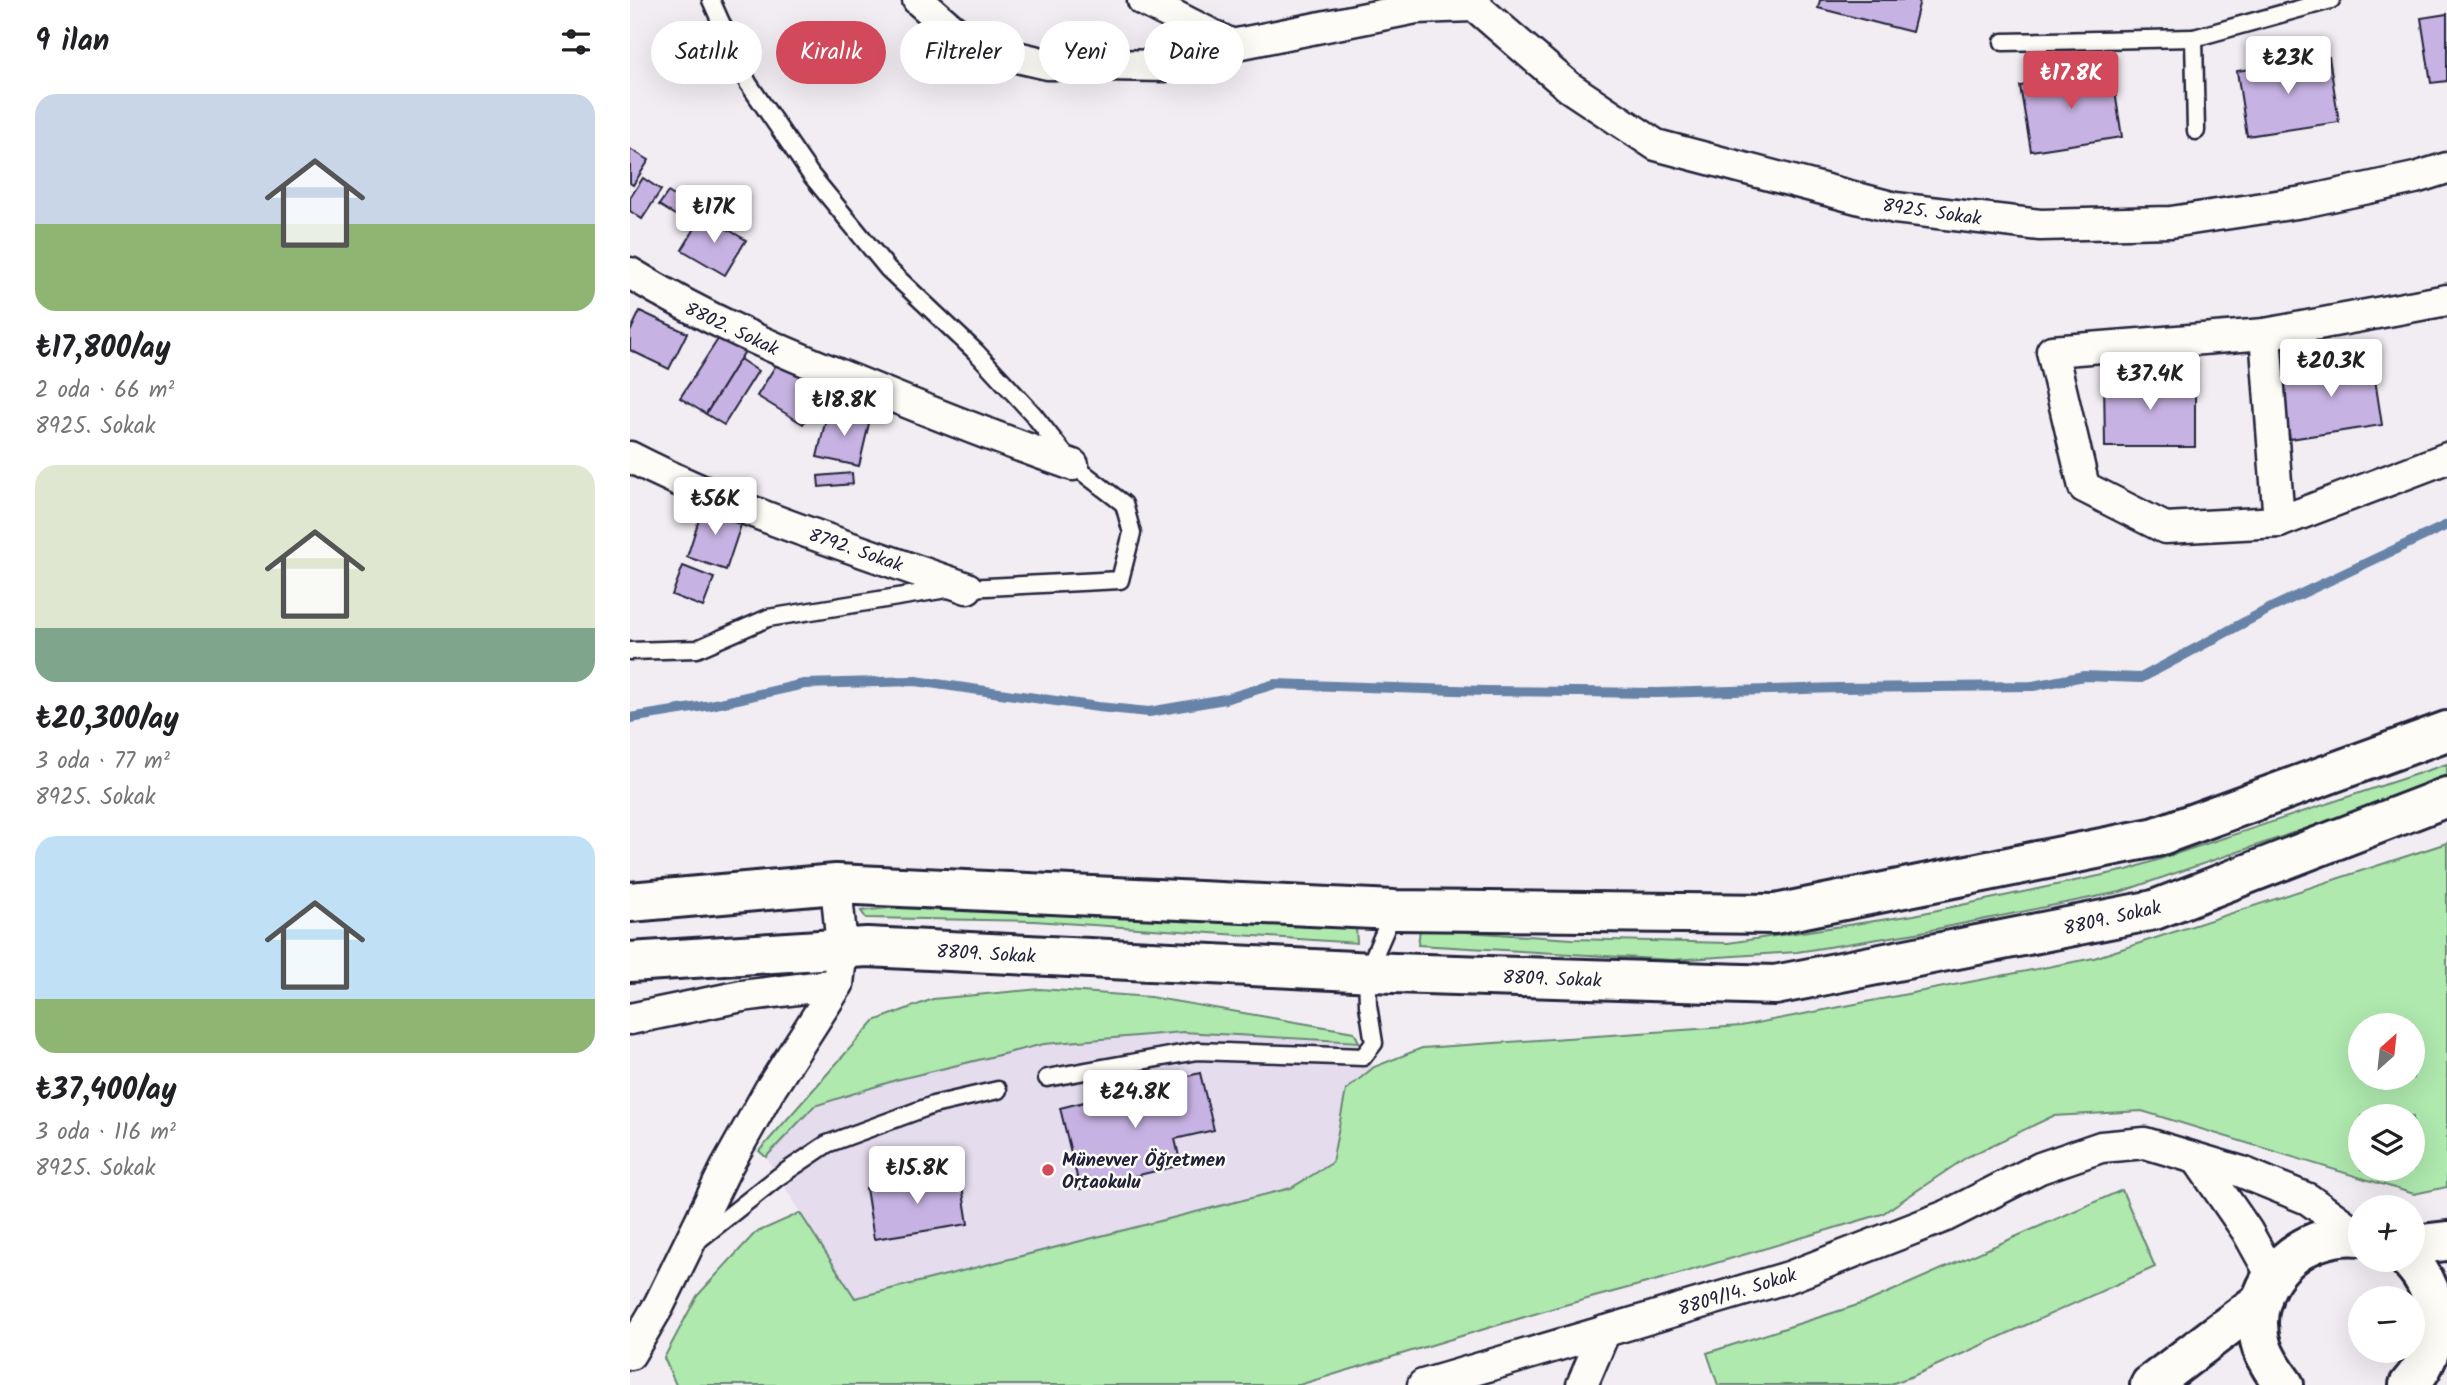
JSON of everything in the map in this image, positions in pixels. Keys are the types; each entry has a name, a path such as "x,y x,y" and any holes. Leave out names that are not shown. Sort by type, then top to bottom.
{"street":[{"path":"918,0 955,32 1004,54 1047,64 1144,66"},
{"path":"1143,0 1185,21"},
{"path":"1244,41 1411,4 1470,3"},
{"name":"8925. Sokak","path":"1470,3 1569,88 1656,145 1895,208 2040,225 2171,222 2303,202 2415,178 2447,168"},
{"name":"8802. Sokak","path":"630,273 678,303 763,344 1073,466"},
{"path":"2447,300 2265,334 2052,351 2084,487 2165,527 2279,522 2447,458"},
{"path":"2265,334 2279,522"},
{"name":"8792. Sokak","path":"630,457 667,476 776,522 967,588"},
{"path":"630,902 836,884 1394,910 1776,914 2155,837 2447,731"},
{"name":"8809. Sokak","path":"630,962 840,966 867,947 1367,972 1775,985 2154,910 2447,797"},
{"path":"630,1354 659,1305 726,1168 840,966 836,884"},
{"path":"630,1019 742,996 840,966"},
{"name":"8809/14. Sokak","path":"1423,1385 1789,1277 1945,1216 2040,1168 2101,1147 2145,1143 2242,1172 2308,1199 2348,1227"},
{"path":"2198,1160 2247,1231 2267,1288 2259,1323 2262,1346 2271,1367 2284,1385"},
{"path":"2150,1385 2267,1288 2285,1261 2300,1248 2318,1239 2348,1235"},
{"path":"2425,1244 2447,1241"},
{"path":"2418,1272 2426,1282 2434,1305 2436,1328 2426,1372"},
{"path":"1582,1385 1605,1331"}],"lane":[{"path":"630,651 698,649 768,618 947,589 1120,580 1132,533 1125,504 1073,466 1033,414 976,352 888,268 811,176 748,83 711,0"},
{"path":"2003,42 2194,37 2331,0"},
{"path":"2194,37 2196,131"},
{"path":"1047,1077 1197,1051 1363,1057 1374,1043 1368,1005 1367,972 1394,910"},
{"path":"686,1250 778,1177 827,1144 933,1105 998,1090"}],"shaded area":[{"name":"Münevver Öğretmen Ortaokulu","path":"1183,1032 1359,1042 1363,1057 1374,1067 1346,1090 1332,1163 1291,1188 854,1298 766,1157 814,1106 896,1080 1044,1044"}],"green space":[{"path":"2447,764 2447,775 2340,817 2120,892 1916,933 1797,952 1672,960 1418,945 1420,929 1572,939 1728,943 1914,915 2127,870"},
{"path":"2447,843 2447,1187 2414,1194 2371,1181 2425,1181 2425,1104 2348,1104 2348,1174 2142,1111 2053,1116 1967,1157 1882,1214 1299,1385 676,1385 664,1358 697,1296 755,1233 800,1213 855,1298 1291,1188 1332,1163 1346,1090 1374,1067 1422,1048 1741,1026 2094,958"},
{"path":"925,904 1356,927 1357,943 1034,921 866,918 861,911"},
{"path":"1040,989 1150,997 1354,1032 1359,1042 1183,1032 1044,1044 896,1080 814,1106 766,1157 759,1151 874,1021 933,999"},
{"path":"2122,1190 2155,1267 1888,1385 1718,1385 1707,1353 1867,1302"}],"building":[{"path":"1820,0 1920,0 1912,32 1818,8"},
{"path":"2447,14 2447,81 2431,83 2421,18"},
{"path":"2329,57 2339,122 2247,136 2237,71"},
{"path":"2112,72 2122,137 2031,151 2020,86"},
{"path":"630,149 649,160 633,185 630,183"},
{"path":"643,178 661,190 642,219 630,211 630,198"},
{"path":"668,192 684,202 675,215 659,205"},
{"path":"703,215 746,240 725,275 682,250"},
{"path":"640,311 687,333 669,369 630,350 630,332"},
{"path":"722,333 747,348 706,414 680,398"},
{"path":"740,359 758,371 724,425 706,414"},
{"path":"779,360 826,388 803,424 757,396"},
{"path":"2372,360 2382,425 2290,439 2280,374"},
{"path":"2195,376 2195,447 2105,447 2104,377"},
{"path":"828,410 870,419 859,466 817,457"},
{"path":"852,473 853,484 819,487 818,476"},
{"path":"704,504 744,516 726,570 687,557"},
{"path":"683,566 714,578 703,607 672,595"},
{"path":"1200,1073 1214,1130 1175,1139 1181,1165 1080,1189 1060,1108"},
{"path":"960,1173 968,1224 874,1239 866,1188"}],"waterway":[{"path":"630,718 711,705 804,684 916,681 1149,712 1225,699 1275,684 1657,693 2033,686 2084,676 2141,678 2269,609 2447,525"}],"place":[{"name":"Münevver Öğretmen Ortaokulu","path":"1048,1170"}]}
